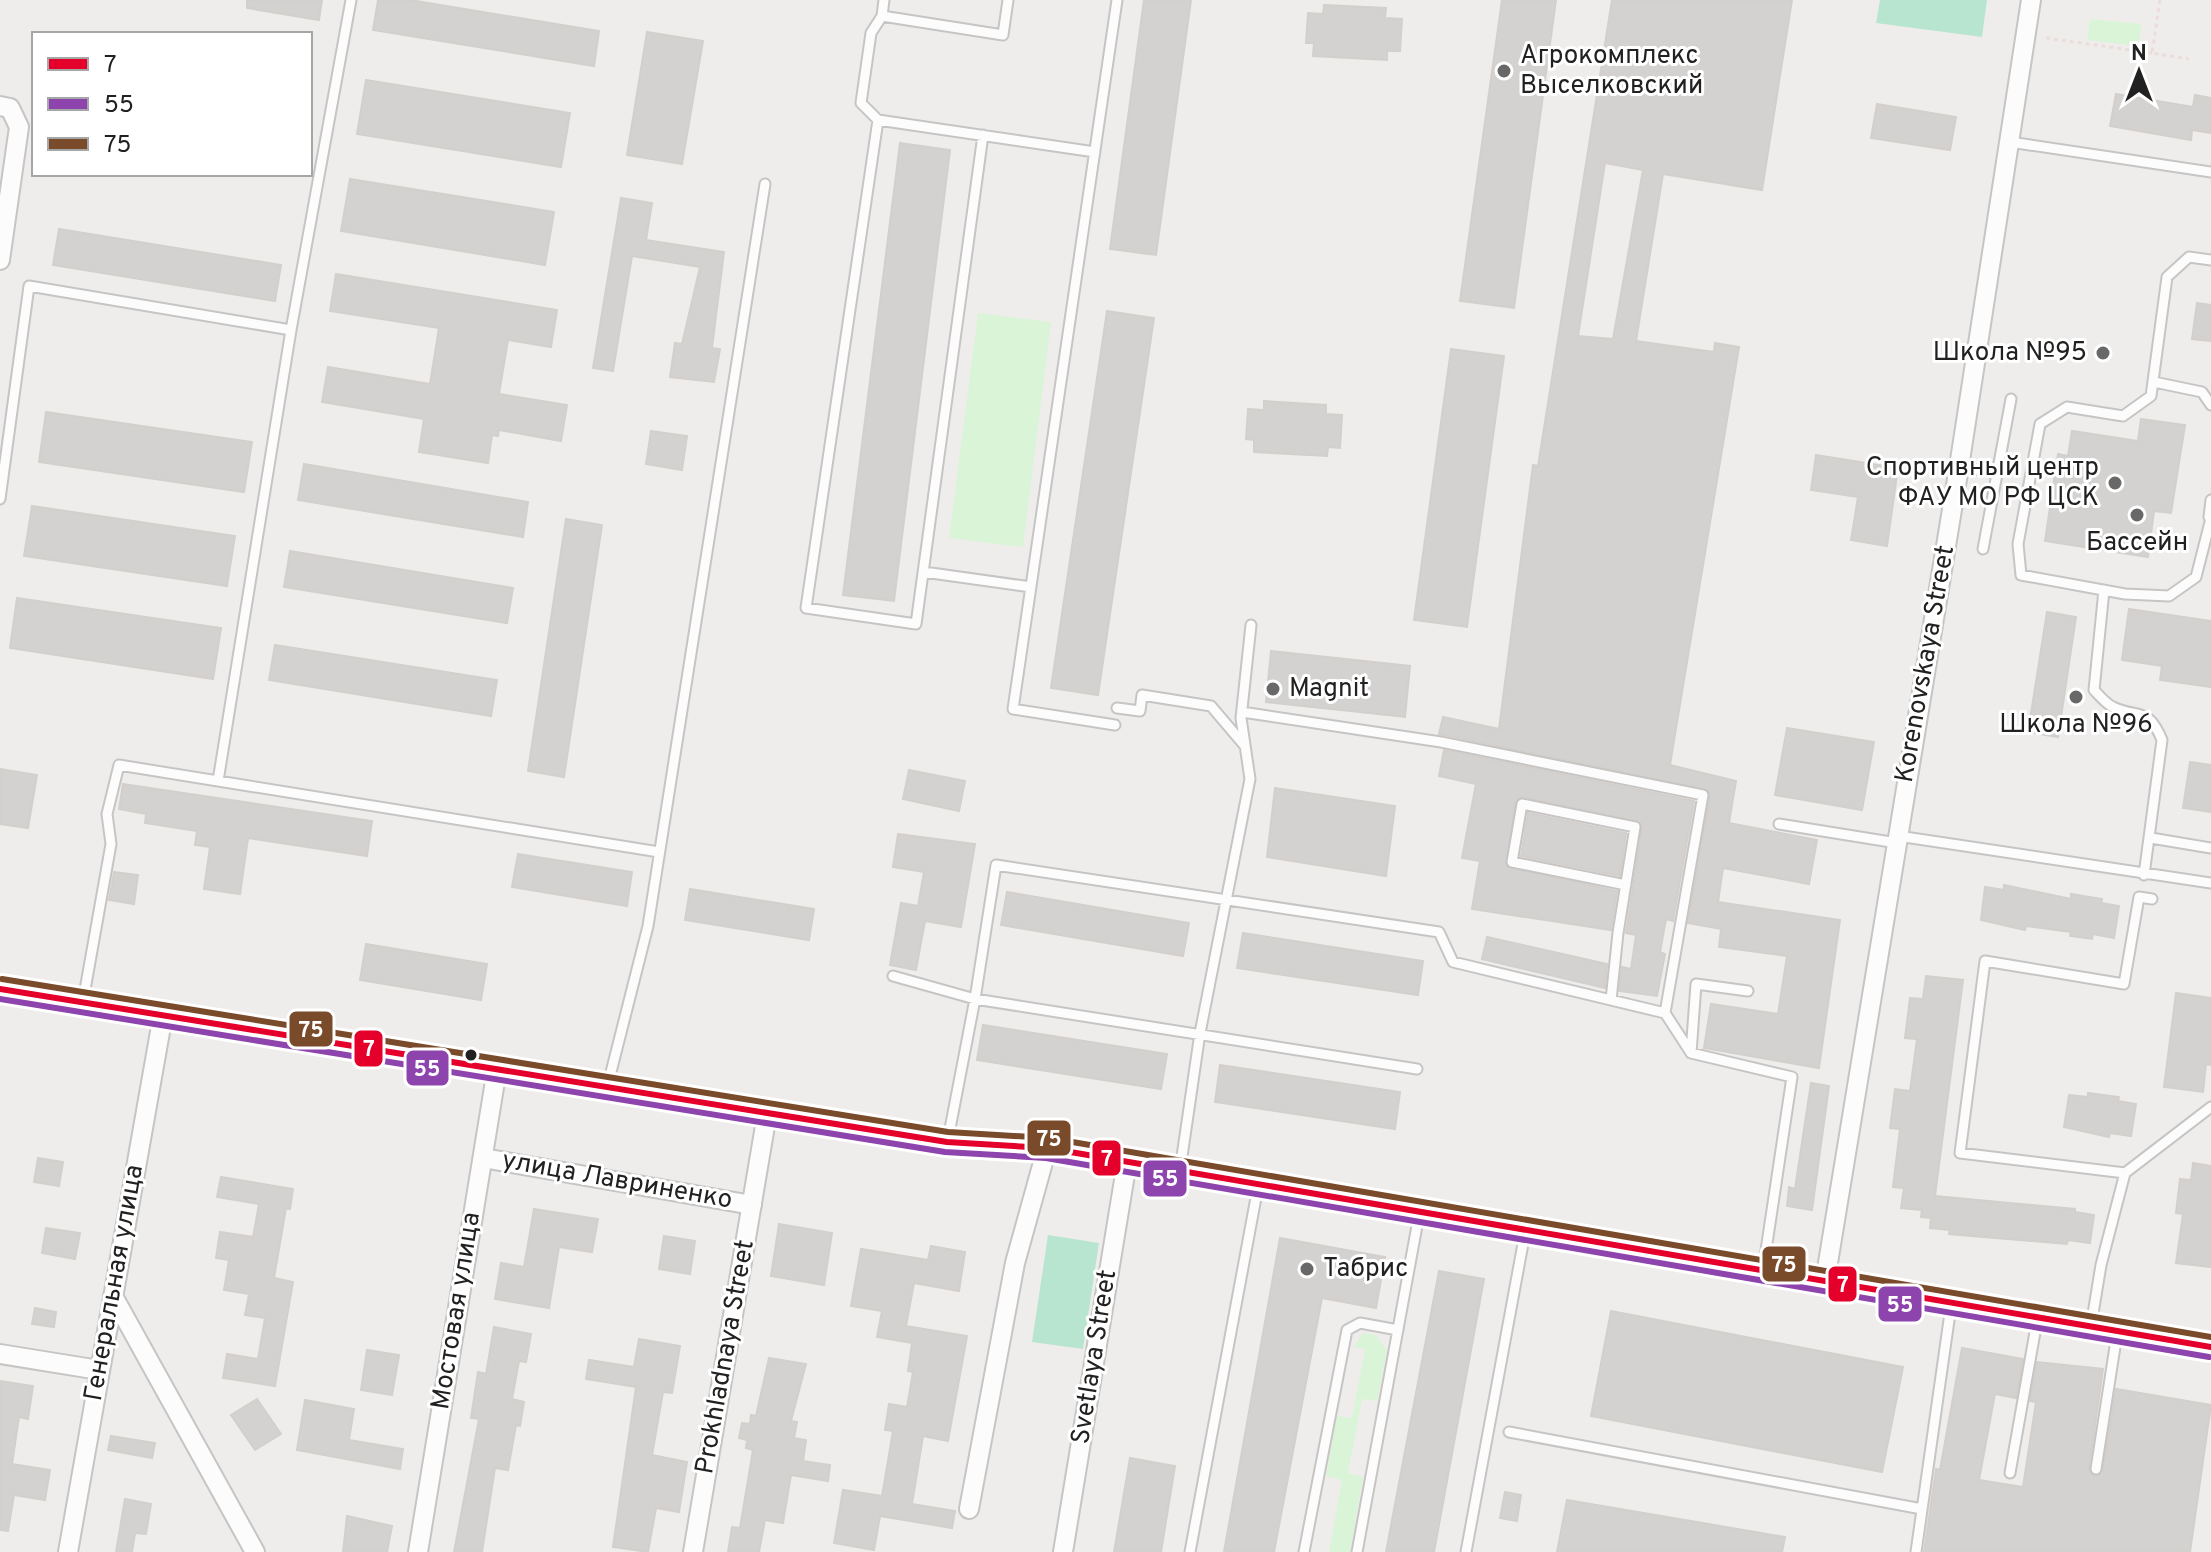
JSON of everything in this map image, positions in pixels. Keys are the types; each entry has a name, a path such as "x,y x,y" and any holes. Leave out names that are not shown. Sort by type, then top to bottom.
{"street":[{"name":"Korenovskaya Street","path":"1825,1281 1959,467 2031,0"},
{"path":"0,260 19,127 5,107"},
{"path":"0,989 947,1142 1047,1148 2211,1347"},
{"name":"Генеральная улица","path":"68,1552 163,1015"},
{"name":"Мостовая улица","path":"418,1552 497,1069"},
{"name":"Prokhladnaya Street","path":"693,1552 767,1114"},
{"path":"969,1509 1015,1263 1047,1148"},
{"name":"улица Лавриненко","path":"483,1158 752,1205"},
{"name":"Svetlaya Street","path":"1063,1552 1127,1162"},
{"path":"113,1296 255,1552"},
{"path":"0,1354 99,1370"}],"lane":[{"path":"218,781 291,330 351,0"},
{"path":"884,0 882,16 871,33 861,103 878,120 1095,152"},
{"path":"882,16 1003,35 1008,0"},
{"path":"1115,725 1013,709 1117,0"},
{"path":"878,120 806,608 916,624 983,135"},
{"path":"2010,142 2211,172"},
{"path":"607,1087 648,926 765,184"},
{"path":"2211,260 2189,257 2167,277 2151,396 2123,416 2067,407 2040,424 2018,544 2021,575 2104,590 2169,596 2196,577 2211,500"},
{"path":"0,499 29,286 291,330"},
{"path":"2154,382 2202,392 2211,405"},
{"path":"1983,549 2011,399"},
{"path":"1959,467 1998,473"},
{"path":"924,572 1031,587"},
{"path":"2104,590 2094,690 2112,707 2139,712 2155,723 2162,740 2144,875"},
{"path":"1180,1171 1200,1033 1250,779 1242,712 1251,625"},
{"path":"1117,708 1140,711 1142,695 1211,706 1245,746"},
{"path":"1242,712 1441,742 1703,795 1665,1013 1691,1053 1792,1077 1763,1270"},
{"path":"83,1002 111,844 107,814 119,765 659,852"},
{"path":"1611,1000 1635,827 1522,804 1512,862 1626,885"},
{"path":"1779,824 2211,883"},
{"path":"2151,838 2211,848"},
{"path":"947,1142 975,999 996,865 1439,932 1453,962 1665,1013"},
{"path":"2125,1173 1960,1153 1985,961 2124,984 2139,897 2152,899"},
{"path":"893,976 975,999 1417,1069"},
{"path":"1691,1053 1696,984 1748,991"},
{"path":"2091,1326 2101,1265 2125,1173 2211,1107"},
{"path":"1190,1552 1259,1184"},
{"path":"1357,1552 1420,1212"},
{"path":"1466,1552 1526,1230"},
{"path":"1916,1552 1951,1302"},
{"path":"2010,1473 2038,1317"},
{"path":"1304,1552 1347,1330 1360,1323 1398,1330"},
{"path":"2096,1469 2118,1331"},
{"path":"1509,1432 1922,1509"}],"path":[{"path":"2152,53 2160,0"},
{"path":"2026,35 2189,59"}],"green space":[{"path":"1880,0 1987,0 1982,37 1876,23"},
{"path":"2090,19 2142,24 2138,46 2087,40"},
{"path":"978,313 1051,322 1023,547 949,538"},
{"path":"1048,1235 1099,1243 1083,1349 1032,1342"},
{"path":"1363,1333 1376,1335 1387,1351 1377,1401 1362,1399 1348,1473 1363,1477 1350,1552 1329,1552 1342,1480 1326,1476 1337,1416 1352,1418 1365,1349 1354,1347"}],"building":[{"path":"247,0 322,0 319,20 247,8"},
{"path":"378,0 410,0 599,31 594,66 373,30"},
{"path":"1144,0 1191,0 1156,255 1110,249"},
{"path":"1502,0 1556,0 1514,308 1460,301"},
{"path":"1612,0 1792,0 1762,190 1663,174 1636,341 1714,352 1715,343 1739,347 1670,765 1736,781 1729,823 1817,840 1809,884 1723,868 1718,902 1840,920 1819,1068 1704,1048 1711,1004 1778,1014 1787,956 1719,947 1721,929 1688,923 1710,796 1708,790 1439,734 1443,717 1499,729 1533,465 1538,466","holes":["1605,163 1643,170 1613,339 1578,336"]},
{"path":"1324,5 1386,8 1385,18 1402,19 1400,51 1387,51 1387,60 1313,56 1314,43 1306,43 1308,13 1323,14"},
{"path":"647,32 703,41 682,164 627,155"},
{"path":"366,80 570,113 561,167 357,134"},
{"path":"2116,94 2193,107 2195,95 2211,98 2211,133 2192,130 2191,140 2110,126"},
{"path":"1877,104 1956,117 1950,150 1871,138"},
{"path":"900,143 950,150 894,601 843,595"},
{"path":"350,179 554,212 545,265 341,231"},
{"path":"621,198 652,203 646,240 724,252 712,348 720,349 714,382 670,377 675,343 682,344 700,267 632,256 613,371 593,368"},
{"path":"59,229 281,265 275,301 53,265"},
{"path":"336,274 557,310 551,347 508,340 499,394 567,405 561,441 499,430 498,436 492,435 488,463 419,452 424,419 322,402 328,367 430,384 439,328 330,311"},
{"path":"2197,303 2211,305 2211,341 2192,339"},
{"path":"1107,311 1154,318 1098,695 1051,688"},
{"path":"1451,349 1504,356 1467,627 1414,620"},
{"path":"1264,401 1326,405 1326,414 1342,415 1340,448 1328,447 1327,456 1254,452 1254,440 1246,439 1248,409 1264,410"},
{"path":"46,412 252,442 244,492 39,462"},
{"name":"Спортивный центр ФАУ МО РФ ЦСК","path":"2141,419 2185,425 2171,513 2154,511 2148,557 2045,541 2058,454 2068,456 2072,431 2138,441"},
{"path":"651,431 687,436 682,470 646,464"},
{"path":"1816,455 1898,468 1887,546 1851,540 1858,497 1811,490"},
{"path":"304,464 528,502 523,537 298,500"},
{"path":"32,506 235,536 227,586 24,556"},
{"path":"566,519 602,525 564,777 528,771"},
{"path":"290,551 513,588 507,623 284,587"},
{"path":"17,598 221,628 213,679 10,648"},
{"path":"2129,609 2211,621 2211,687 2160,680 2162,666 2122,660"},
{"path":"2047,612 2076,617 2058,737 2028,732"},
{"path":"275,645 497,680 491,716 269,680"},
{"path":"1271,651 1410,666 1405,717 1266,702"},
{"path":"1787,728 1874,742 1862,810 1775,795"},
{"path":"1444,750 1694,801 1673,921 1666,919 1660,952 1665,954 1657,996 1619,991 1622,967 1631,969 1636,935 1626,933 1642,828 1640,822 1524,797 1515,803 1507,867 1617,891 1611,930 1472,909 1480,861 1462,858 1476,784 1439,776"},
{"path":"2190,762 2211,765 2211,812 2183,808"},
{"path":"0,769 37,775 28,828 0,824"},
{"path":"909,770 965,781 959,811 903,799"},
{"path":"123,784 372,821 367,856 248,838 240,894 204,889 210,847 195,845 197,831 145,823 146,814 119,809"},
{"path":"1275,788 1395,806 1386,876 1267,857"},
{"path":"1528,813 1626,833 1620,876 1521,856"},
{"path":"898,834 975,844 961,927 925,921 916,970 890,965 901,903 918,906 924,872 893,867"},
{"path":"518,854 632,872 627,906 512,887"},
{"path":"114,872 138,875 134,904 109,900"},
{"path":"2004,885 2071,899 2071,894 2102,899 2101,903 2119,906 2114,938 2093,934 2092,939 2070,936 2071,932 2026,926 2025,930 1981,920 1985,887 2004,890"},
{"path":"690,889 814,909 809,940 685,920"},
{"path":"1007,892 1189,923 1183,956 1001,925"},
{"path":"1243,933 1423,961 1418,995 1237,968"},
{"path":"1487,937 1607,964 1605,988 1482,959"},
{"path":"366,944 487,964 481,1000 360,980"},
{"path":"1926,976 1963,980 1935,1196 2075,1209 2075,1212 2094,1215 2090,1243 2068,1240 2067,1244 1949,1234 1950,1230 1930,1228 1931,1218 1921,1217 1922,1210 1901,1208 1904,1188 1893,1187 1900,1129 1890,1128 1895,1089 1910,1091 1917,1039 1905,1038 1910,998 1923,999"},
{"path":"2176,993 2211,998 2211,1065 2206,1064 2203,1092 2164,1087"},
{"path":"983,1025 1167,1054 1161,1089 977,1060"},
{"path":"1220,1065 1400,1092 1395,1129 1215,1102"},
{"path":"1811,1083 1829,1086 1812,1210 1787,1206 1789,1187 1795,1189"},
{"path":"2088,1093 2119,1097 2118,1101 2136,1104 2131,1136 2110,1133 2109,1137 2064,1127 2069,1095 2088,1097"},
{"path":"38,1158 63,1162 59,1186 34,1182"},
{"path":"2193,1163 2211,1166 2211,1267 2176,1263 2183,1214 2176,1213 2180,1179 2191,1180"},
{"path":"221,1177 293,1189 290,1209 286,1208 274,1278 293,1282 275,1386 223,1378 227,1354 258,1359 265,1318 245,1315 249,1294 224,1290 229,1260 216,1258 220,1232 253,1237 259,1204 217,1197"},
{"path":"534,1209 598,1219 592,1252 559,1247 549,1308 495,1299 501,1263 524,1267"},
{"path":"779,1224 832,1233 824,1285 771,1276"},
{"path":"46,1228 80,1233 75,1259 42,1253"},
{"path":"664,1236 695,1241 690,1274 659,1269"},
{"path":"1280,1238 1385,1257 1376,1308 1322,1298 1274,1552 1224,1552"},
{"path":"931,1246 965,1252 959,1291 914,1283 906,1326 967,1336 948,1441 923,1436 912,1504 955,1511 952,1528 880,1516 874,1550 834,1543 843,1490 882,1496 893,1431 885,1430 889,1404 907,1407 913,1372 908,1371 912,1343 877,1337 882,1311 851,1306 861,1249 928,1260"},
{"path":"1439,1271 1484,1279 1434,1552 1386,1552"},
{"path":"35,1308 56,1312 54,1327 32,1324"},
{"path":"1611,1311 1903,1367 1882,1472 1591,1416"},
{"path":"494,1327 531,1334 526,1362 519,1361 512,1399 524,1402 520,1426 516,1425 508,1470 495,1468 482,1552 454,1552 479,1419 471,1418 478,1372 486,1374"},
{"path":"639,1339 680,1346 672,1393 663,1392 652,1455 687,1462 679,1512 656,1508 648,1552 613,1547 636,1387 586,1379 589,1360 634,1367"},
{"path":"1962,1348 2023,1359 2016,1398 1995,1394 1979,1480 2023,1487 2036,1402 2030,1401 2037,1362 2103,1369 2089,1468 2094,1476 2103,1470 2116,1389 2211,1405 2190,1552 1924,1552 1936,1469 1940,1470"},
{"path":"367,1350 399,1355 392,1395 361,1390"},
{"path":"769,1358 806,1364 791,1421 797,1422 794,1438 806,1440 803,1461 830,1465 828,1481 791,1475 783,1523 765,1520 759,1552 728,1552 732,1527 740,1528 753,1450 746,1448 747,1440 739,1438 742,1423 750,1424 751,1415 756,1416"},
{"path":"0,1381 33,1386 28,1419 19,1417 12,1464 50,1470 45,1500 14,1495 8,1531 0,1530"},
{"path":"257,1399 281,1434 255,1450 231,1415"},
{"path":"305,1400 354,1409 349,1440 403,1449 400,1469 297,1450"},
{"path":"111,1436 155,1443 152,1458 108,1450"},
{"path":"1130,1458 1175,1466 1161,1552 1114,1552"},
{"path":"1505,1492 1521,1495 1517,1521 1500,1518"},
{"path":"125,1499 151,1504 146,1534 135,1533 132,1552 116,1552"},
{"path":"1567,1500 1785,1537 1782,1552 1557,1552"},
{"path":"347,1516 392,1526 387,1552 343,1552"}],"transit line":[{"name":"75","path":"2,979 948,1132 1049,1138 2211,1337"},
{"name":"7","path":"0,989 947,1142 1047,1148 2211,1347"},
{"name":"55","path":"0,999 945,1152 1046,1158 2209,1357"}],"place":[{"name":"Агрокомплекс Выселковский","path":"1504,71"},
{"name":"Школа №95","path":"2103,353"},
{"name":"Спортивный центр ФАУ МО РФ ЦСК","path":"2115,483"},
{"name":"Бассейн","path":"2137,515"},
{"name":"Magnit","path":"1273,689"},
{"name":"Школа №96","path":"2076,697"},
{"name":"Табрис","path":"1307,1269"}]}
